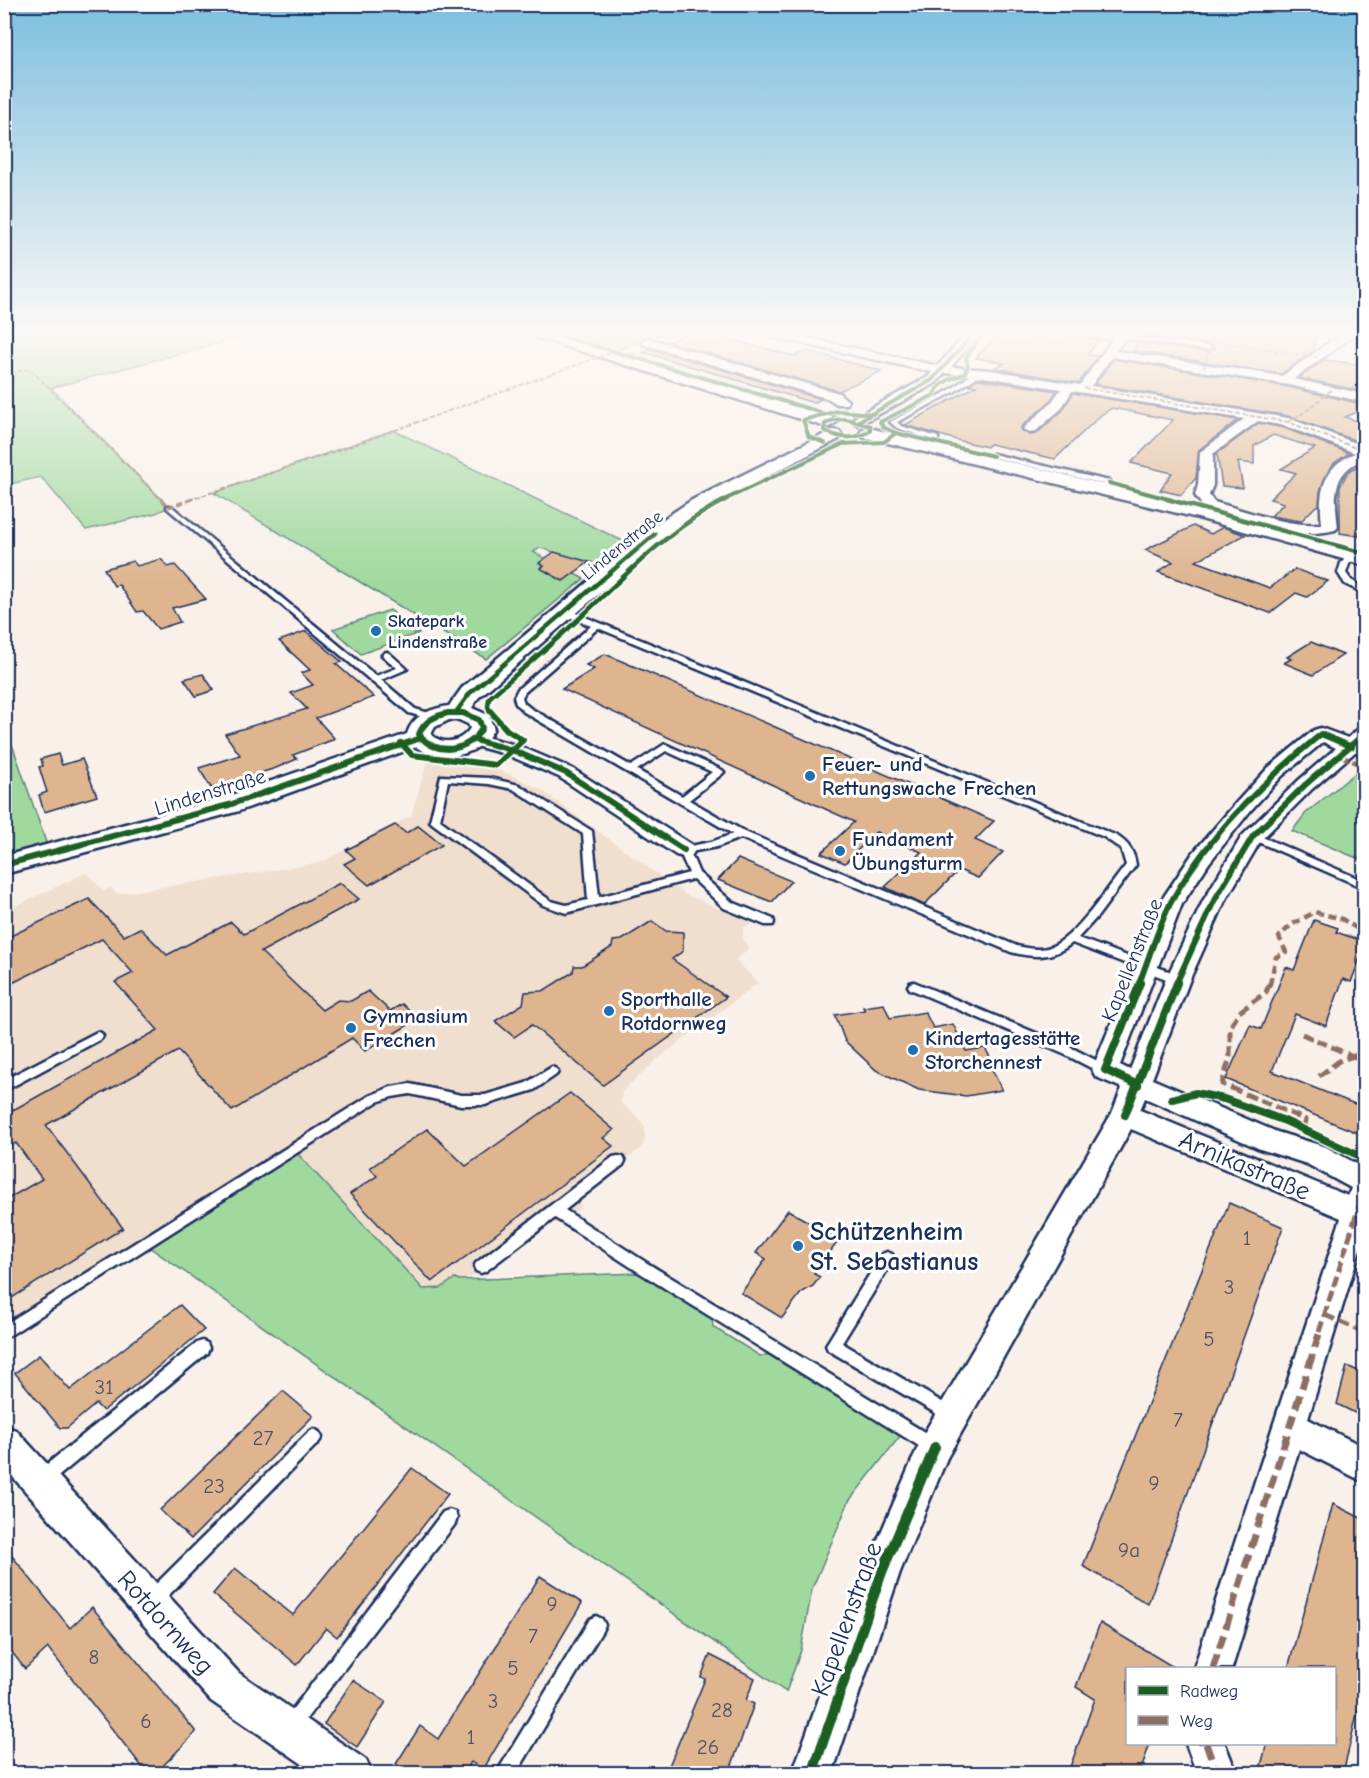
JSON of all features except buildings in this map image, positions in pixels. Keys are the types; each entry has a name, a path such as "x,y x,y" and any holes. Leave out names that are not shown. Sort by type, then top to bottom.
{"street":[{"path":"797,417 831,428 849,437 879,417"},
{"path":"1030,429 1044,417"},
{"path":"1255,417 1207,452 1204,460 1206,490 1202,495 1205,502 1305,530 1325,530 1330,527 1326,502 1328,486 1334,474 1365,452"},
{"path":"1261,417 1288,422 1365,452"},
{"path":"864,427 925,446 1204,514 1359,557"},
{"name":"Lindenstraße","path":"4,865 206,813 264,795 370,753 436,723 635,550 699,504 831,428"},
{"path":"469,715 479,720 482,728 475,740 461,746 444,748 429,745 436,723 469,715"},
{"name":"Kapellenstraße","path":"1104,1070 1147,968 1171,903 1201,858 1275,772 1321,734 1360,744"},
{"path":"475,740 512,750 566,773 684,850"},
{"name":"Kapellenstraße","path":"812,1773 882,1572 935,1447 1125,1114 1178,979 1214,901 1253,836 1305,785 1360,744"},
{"path":"1104,1070 1138,1085"},
{"name":"Arnikastraße","path":"1138,1085 1270,1142 1316,1155 1365,1181"},
{"name":"Arnikastraße","path":"1125,1114 1362,1206"},
{"path":"1213,1667 1362,1206"},
{"path":"1289,1428 1365,1465"},
{"name":"Rotdornweg","path":"4,1442 225,1687 352,1773"},
{"path":"1207,1745 1217,1773"}],"lane":[{"path":"902,417 893,422 899,427 936,438 925,446"},
{"path":"993,456 1109,483 1101,489"},
{"path":"169,507 412,711 436,723"},
{"path":"1359,557 1345,563 1342,573 1348,582 1365,591"},
{"path":"565,612 597,625 1122,843 1130,853 1131,865 1071,939 1054,951 1038,953 1014,949 741,834 520,704 518,697 521,691 597,625"},
{"path":"374,680 403,669 386,655"},
{"path":"631,770 665,747 719,771 682,800"},
{"path":"594,902 588,833 516,787 489,781 444,778 435,822 547,903 566,909 594,902 695,875"},
{"path":"741,834 713,845 684,850 695,875 728,905 769,922"},
{"path":"1253,836 1365,885"},
{"path":"1071,939 1178,979"},
{"path":"914,986 1070,1052 1104,1070"},
{"path":"4,1086 97,1036"},
{"path":"4,1333 373,1099 391,1092 410,1089 461,1100 484,1100 530,1087 552,1072"},
{"path":"481,1267 618,1161"},
{"path":"554,1210 642,1267 935,1447"},
{"path":"887,1258 833,1345 952,1416"},
{"path":"39,1481 202,1348"},
{"path":"148,1604 314,1437"},
{"path":"288,1730 450,1518"},
{"path":"505,1773 596,1625"}],"shaded area":[{"name":"Gymnasium Frechen","path":"428,760 475,762 514,776 541,790 685,894 752,923 743,928 743,938 749,948 735,960 758,983 660,1057 622,1091 621,1103 638,1117 645,1127 645,1140 640,1149 581,1195 579,1199 581,1207 561,1224 552,1222 546,1225 482,1273 459,1280 455,1278 441,1288 423,1289 296,1152 5,1340 5,911 86,873 104,891 110,888 117,894 320,863 411,816"}],"green space":[{"path":"5,417 80,417 169,507 156,513 86,530 41,477 5,485"},
{"path":"393,430 627,543 601,565 540,548 533,552 584,579 486,659 214,493"},
{"name":"Skatepark Lindenstraße","path":"390,610 419,633 361,654 333,629"},
{"path":"4,721 48,848 4,859"},
{"path":"1364,766 1364,861 1292,831 1306,813"},
{"path":"296,1152 423,1289 441,1288 455,1278 459,1280 639,1273 712,1317 713,1327 760,1356 773,1354 901,1435 849,1501 812,1589 801,1650 786,1692 149,1247"}],"marked path":[{"path":"78,417 169,507 432,417"},
{"path":"1258,417 1288,422 1364,451"},
{"path":"1288,422 1297,417"},
{"path":"1341,756 1364,766"},
{"path":"1303,1129 1306,1120 1222,1084 1230,1057 1230,1028 1238,1013 1266,992 1272,979 1276,957 1286,952 1279,937 1291,925 1315,912 1342,919 1364,933"},
{"path":"1319,1076 1339,1061 1362,1053 1364,1025"},
{"path":"1302,1034 1364,1061"},
{"path":"1213,1667 1364,1191"},
{"path":"1325,1315 1364,1333"},
{"path":"1206,1745 1217,1774"}],"cycle path":[{"path":"812,417 803,420 809,437 825,443"},
{"path":"859,421 866,417"},
{"path":"401,743 412,755 496,765 523,740 507,730 495,718 488,707 489,698 580,618 652,550 678,528 707,509 797,464 832,451 843,444 884,442 896,433 883,427 880,422 888,417"},
{"path":"846,419 870,426 870,431 847,438 824,430 825,424 833,420 846,419"},
{"path":"896,433 993,456"},
{"path":"1109,483 1364,553"},
{"path":"456,713 470,693 655,534"},
{"path":"448,713 463,713 479,720 482,728 478,736 471,742 452,749 441,749 424,742 419,734 423,725 434,717 448,713"},
{"path":"1138,1085 1105,1070 1171,903 1201,858 1275,772 1321,734 1352,747"},
{"path":"1125,1115 1178,979 1214,901 1253,836 1305,785 1364,734"},
{"path":"4,865 198,815 421,738"},
{"path":"475,740 512,750 566,773 684,850"},
{"path":"1172,1099 1196,1093 1224,1099 1285,1121 1364,1158"},
{"path":"812,1774 882,1572 935,1447"}],"place":[{"name":"Skatepark Lindenstraße","path":"376,631"},
{"name":"Feuer- und Rettungswache Frechen","path":"810,776"},
{"name":"Fundament Übungsturm","path":"840,851"},
{"name":"Sporthalle Rotdornweg","path":"609,1011"},
{"name":"Gymnasium Frechen","path":"351,1028"},
{"name":"Kindertagesstätte Storchennest","path":"913,1050"},
{"name":"Schützenheim St. Sebastianus","path":"798,1246"}]}
